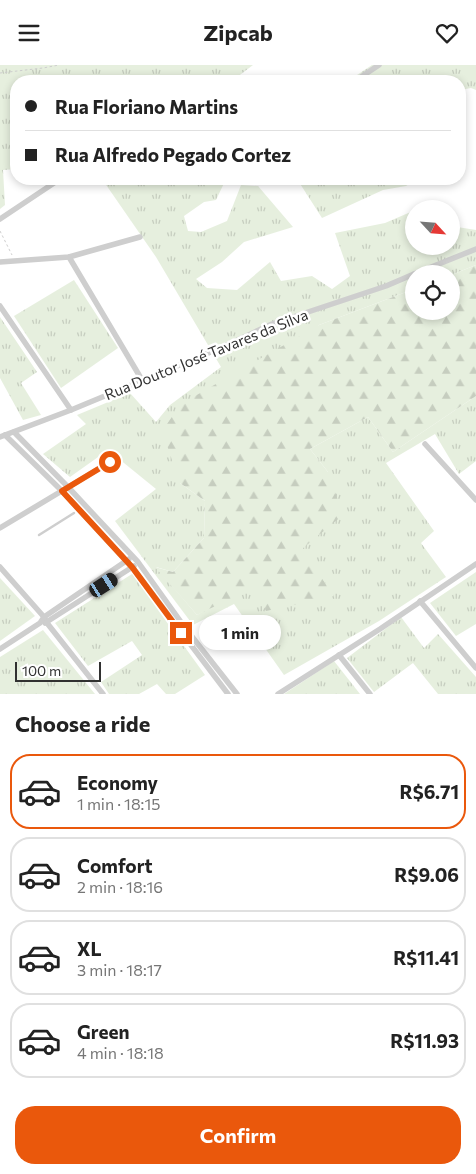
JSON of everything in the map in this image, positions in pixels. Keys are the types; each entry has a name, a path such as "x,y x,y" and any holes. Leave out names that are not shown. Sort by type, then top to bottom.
{"street":[{"path":"363,75 379,65"},
{"path":"0,219 51,185"},
{"path":"0,262 69,257 140,237"},
{"name":"Rua Doutor José Tavares da Silva","path":"436,265 476,249"},
{"path":"69,257 142,380"},
{"name":"Rua Doutor José Tavares da Silva","path":"2,436 71,410 218,349 272,324 405,278"},
{"path":"0,306 71,410"},
{"path":"14,432 138,562 228,694"},
{"path":"2,436 62,491 77,511 127,561 237,694"},
{"path":"425,444 476,499"},
{"path":"0,528 110,462"},
{"path":"44,621 132,556"},
{"path":"0,649 138,562"},
{"path":"278,694 476,564"},
{"path":"0,567 103,694"},
{"path":"420,601 476,668"},
{"path":"339,655 370,694"}],"lane":[{"path":"39,535 77,511"}],"path":[{"path":"0,73 59,65"},
{"path":"0,231 15,261"}],"green space":[{"path":"0,65 253,65 240,75 10,75 10,169 3,170 5,205 0,209"},
{"path":"372,65 476,65 476,90 466,89 466,75 357,75"},
{"path":"106,185 223,185 216,200 204,202 184,216 188,231 201,232 227,221 241,185 258,186 293,227 244,242 222,262 196,279 207,288 237,290 270,262 281,281 312,276 332,289 350,276 335,233 385,223 405,214 405,255 460,255 460,227 476,230 476,265 460,271 460,265 405,265 405,292 319,325 180,483 205,501 204,538 173,572 156,567 197,615 302,549 328,472 310,449 368,417 393,452 476,396 476,461 459,474 435,434 386,463 434,531 421,543 446,577 379,621 284,675 234,604 193,625 115,521 156,489 108,450 70,477 43,454 86,424 77,415 130,393 156,422 170,405 221,367 156,257"},
{"path":"301,185 407,185 383,190 322,218"},
{"path":"476,265 476,396 393,452 368,417 310,449 328,472 343,515 302,549 334,596 266,611 254,587 197,615 155,567 173,572 204,538 205,501 180,483 162,431 181,404 319,325 405,292 405,320 460,320 460,271"},
{"path":"74,280 118,348 61,388 14,316"},
{"path":"0,317 37,372 21,383 41,415 23,420 0,378"},
{"path":"476,572 476,624 456,636 430,603"},
{"path":"132,574 205,675 175,694 166,694 157,684 139,694 109,694 101,682 142,655 132,641 88,666 55,623"},
{"path":"0,578 35,616 0,641"},
{"path":"401,617 424,648 438,634 476,677 476,694 438,694 413,663 374,692 347,658"},
{"path":"43,630 95,694 0,694 0,657"},
{"path":"334,661 360,694 284,694"}],"route":[{"path":"110,462 62,491 132,567 181,633"}]}
